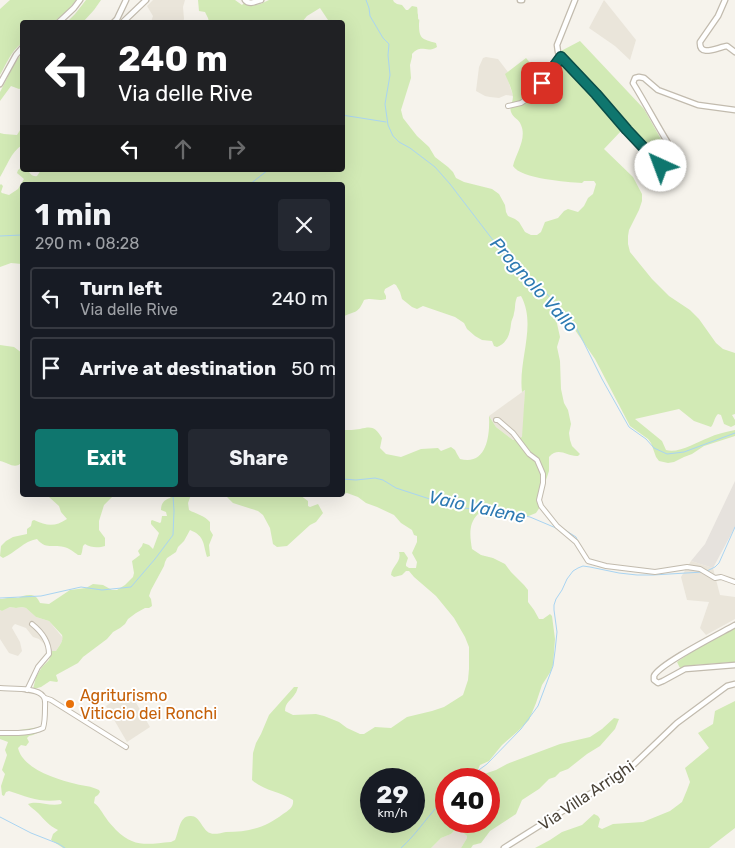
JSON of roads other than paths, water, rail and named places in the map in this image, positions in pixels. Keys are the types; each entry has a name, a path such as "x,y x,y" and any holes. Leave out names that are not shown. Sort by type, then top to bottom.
{"street":[{"path":"61,20 80,0"},
{"path":"116,20 126,0"},
{"path":"125,20 146,0"},
{"path":"245,0 253,3 261,0"},
{"path":"575,0 557,45 558,52 667,172 675,173 679,168 680,162 633,83 635,78 644,78 658,90 698,106 735,110"},
{"path":"725,0 718,16 700,42 700,46 707,51 727,46 735,52"},
{"path":"0,84 20,51"},
{"path":"508,106 522,103 530,97 561,57"},
{"path":"496,420 513,433 529,454 537,460 543,474 543,483 538,500 541,506 557,526 576,542 588,561 606,566 655,572 687,567 700,569 715,578 722,577 735,582"},
{"path":"27,690 38,667 49,654 49,647 43,634 32,624"},
{"path":"735,625 670,661 657,672 654,680 658,683 664,681 685,668 735,665"},
{"name":"Via Villa Arrighi","path":"504,848 628,770 677,723 727,686 735,684"},
{"path":"0,688 36,691 126,747"},
{"path":"0,733 24,732 43,728 45,698"}],"waterway":[{"name":"Prognolo Vallo","path":"366,0 370,16 383,38 389,44 390,75 385,104 388,125 393,136 435,167 509,261 547,294 575,325 629,427 646,439 654,448 667,454 684,452 735,433"},
{"path":"345,115 386,122"},
{"path":"253,182 265,172"},
{"path":"0,236 20,235"},
{"name":"Vaio Valene","path":"345,479 375,478 383,480 396,488 442,503 463,508 508,512 530,517 556,528"},
{"name":"Vaio Valene","path":"0,598 41,596 81,587 102,590 131,587 173,535 173,497"},
{"path":"707,571 719,563 735,527"},
{"name":"Vaio Valene","path":"565,530 576,537 579,544"},
{"path":"482,768 521,729 538,706 553,666 557,632 554,605 573,571 583,566 637,575 703,572"},
{"path":"401,848 435,809"},
{"path":"0,817 65,848"}],"place":[{"name":"Agriturismo Viticcio dei Ronchi","path":"70,704"}]}
